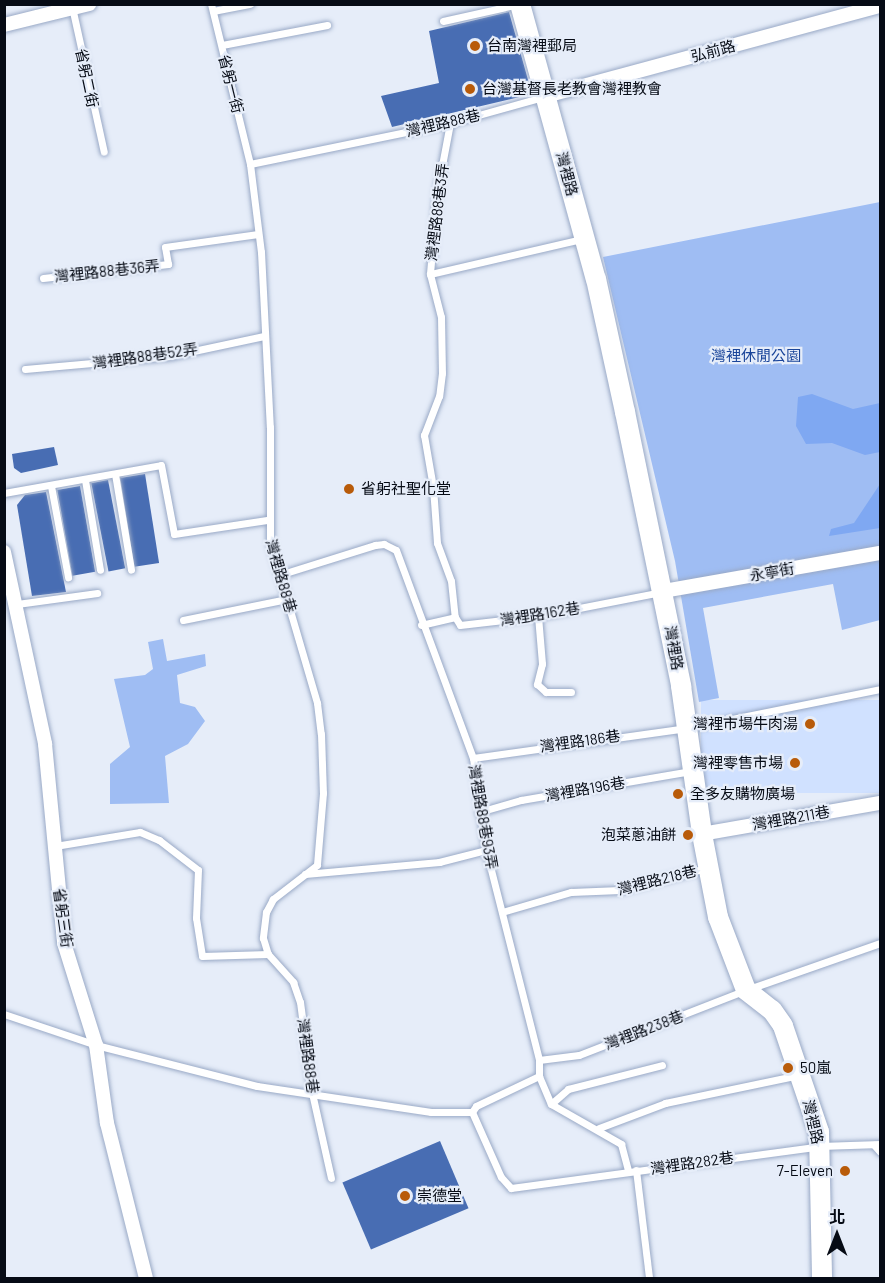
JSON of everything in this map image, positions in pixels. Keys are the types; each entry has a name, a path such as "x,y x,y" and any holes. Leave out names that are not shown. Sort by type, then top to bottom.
{"street":[{"path":"4,25 71,6 89,4"},
{"name":"灣裡路","path":"520,4 585,238 664,591 707,868 721,927 746,990 777,1017 801,1074 820,1146 822,1278"},
{"name":"弘前路","path":"546,96 876,6"},
{"name":"省躬三街","path":"4,552 17,604 45,744 64,943 96,1045 107,1123 146,1278"},
{"name":"永寧街","path":"664,591 880,554"},
{"name":"灣裡路211巷","path":"702,834 880,803"}],"lane":[{"path":"212,8 250,4"},
{"path":"443,21 520,4"},
{"name":"省躬二街","path":"71,6 104,152"},
{"name":"省躬一街","path":"212,8 250,164"},
{"path":"222,45 327,25"},
{"name":"灣裡路88巷","path":"330,1178 312,1093 300,1002 293,982 268,954 263,938 266,912 273,899 302,874 317,865 323,793 321,734 317,703 279,574 267,520 270,427 258,234 250,164 450,123 546,96"},
{"name":"灣裡路88巷3弄","path":"450,123 437,192 430,274 441,317 441,373 439,396 424,435 433,487 436,543 451,581 455,617"},
{"name":"灣裡路88巷36弄","path":"43,278 168,264 165,248 258,234"},
{"path":"430,274 585,238"},
{"name":"灣裡路88巷52弄","path":"25,369 170,356 264,336"},
{"path":"4,493 161,465 174,534 267,520"},
{"path":"115,474 131,570"},
{"path":"86,480 100,570"},
{"path":"51,486 68,577"},
{"name":"灣裡路88巷93弄","path":"279,574 375,545 391,546 396,550 421,625 455,702 473,758 486,850 539,1060 539,1076 551,1104"},
{"name":"灣裡路162巷","path":"421,625 455,617 460,625 538,616 664,591"},
{"path":"17,604 97,593"},
{"path":"183,620 287,599"},
{"path":"538,616 543,664 537,684 546,692 571,692"},
{"name":"灣裡路186巷","path":"473,758 687,728 880,689"},
{"name":"灣裡路196巷","path":"479,812 521,800 693,771"},
{"path":"54,846 140,832 159,840 198,870 196,918 202,956 268,954"},
{"path":"302,874 439,862 486,850"},
{"name":"灣裡路218巷","path":"502,912 571,892 620,890 707,868"},
{"name":"灣裡路238巷","path":"539,1060 579,1055 746,990 880,945"},
{"path":"4,1014 96,1045 257,1086 431,1112 472,1112"},
{"path":"472,1112 501,1177 511,1188 632,1171 621,1144 599,1128 551,1104 568,1089 662,1065"},
{"path":"599,1128 665,1103 801,1074"},
{"path":"472,1112 476,1106 539,1076"},
{"path":"877,1144 880,1152"},
{"name":"灣裡路282巷","path":"649,1278 632,1171 820,1146 877,1144"}],"shaded area":[{"path":"812,394 853,409 880,403 880,452 865,455 832,443 806,444 796,426 798,397"},
{"path":"880,484 880,528 829,536 831,529 854,523"},
{"name":"灣裡零售市場","path":"701,700 880,700 880,793 701,793"}],"green space":[{"name":"灣裡休閒公園","path":"880,202 880,620 842,630 833,584 703,608 719,698 699,702 675,561 603,257"},
{"path":"163,639 167,661 205,654 206,666 177,675 180,703 195,707 205,721 188,744 165,756 169,803 110,804 110,764 130,747 114,679 145,675 153,669 148,642"}],"building":[{"path":"509,12 532,94 392,127 381,96 439,83 429,31"},
{"path":"54,447 58,465 21,473 14,468 12,454"},
{"path":"145,474 159,563 134,567 120,478"},
{"path":"108,480 125,568 108,572 91,483"},
{"path":"80,486 95,572 72,576 57,490"},
{"path":"46,492 66,592 32,596 17,505 25,495"},
{"name":"崇德堂","path":"440,1141 469,1208 371,1250 342,1182"}],"place":[{"name":"台南灣裡郵局","path":"475,46"},
{"name":"台灣基督長老教會灣裡教會","path":"470,89"},
{"name":"省躬社聖化堂","path":"349,489"},
{"name":"灣裡市場牛肉湯","path":"810,724"},
{"name":"灣裡零售市場","path":"795,763"},
{"name":"全多友購物廣場","path":"678,794"},
{"name":"泡菜蔥油餅","path":"688,835"},
{"name":"50嵐","path":"788,1068"},
{"name":"7-Eleven","path":"845,1171"},
{"name":"崇德堂","path":"405,1196"}]}
